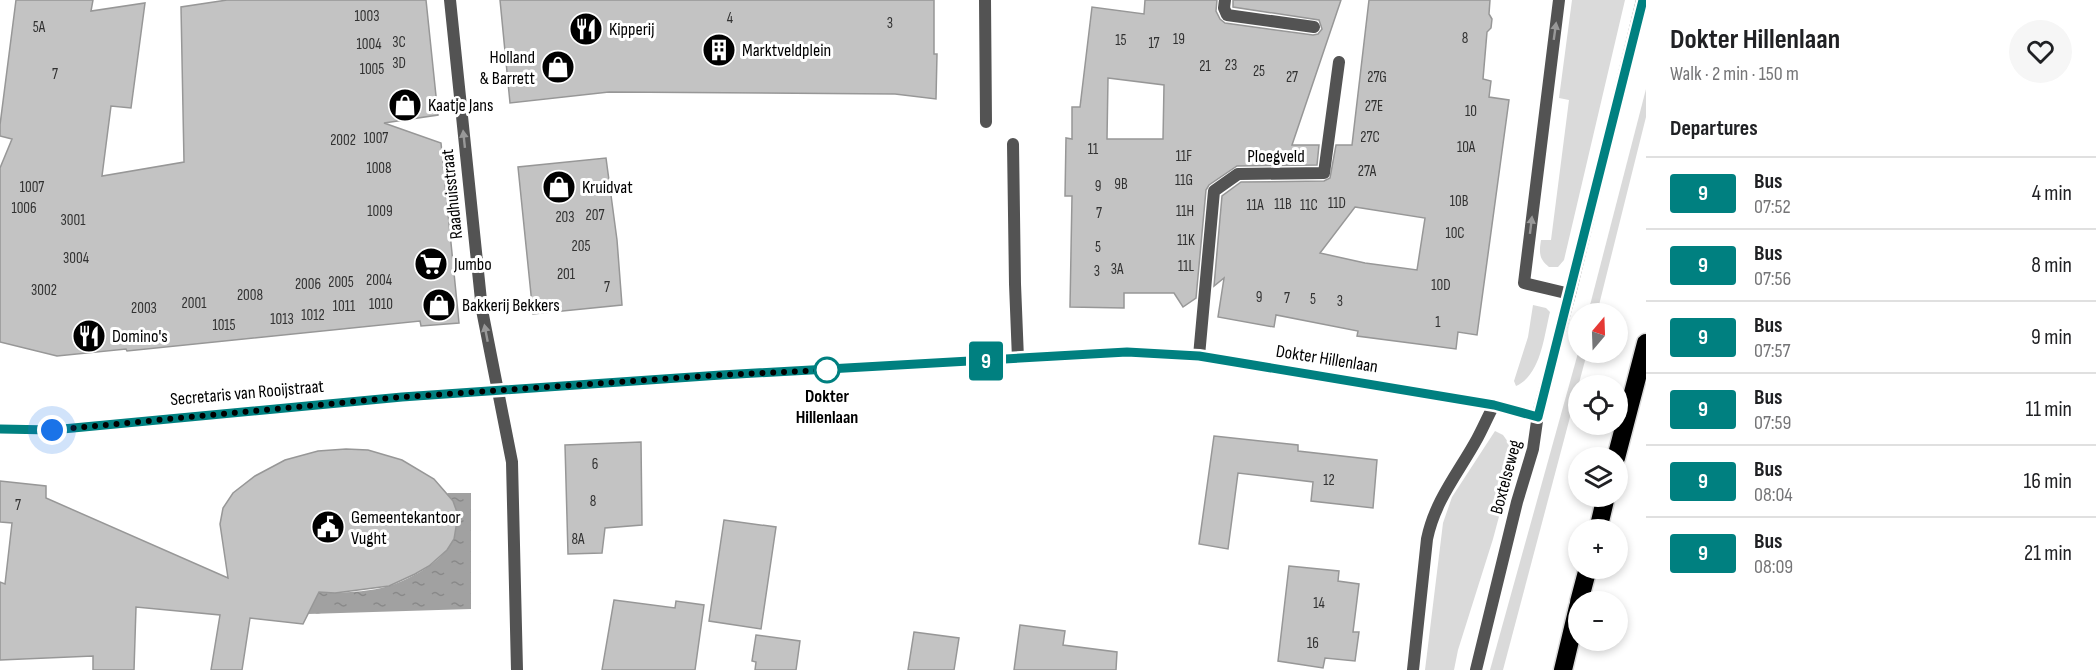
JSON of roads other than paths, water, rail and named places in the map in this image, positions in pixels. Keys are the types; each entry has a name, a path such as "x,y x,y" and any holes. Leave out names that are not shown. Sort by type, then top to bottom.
{"highway":[{"path":"1619,447 1646,343"},
{"path":"1563,670 1568,649"}],"street":[{"name":"Raadhuisstraat","path":"450,0 482,310 512,462 517,670"},
{"path":"985,0 986,122"},
{"path":"1225,0 1224,8 1227,15 1314,27"},
{"path":"1559,0 1524,283 1570,294"},
{"name":"Boxtelseweg","path":"1476,670 1517,502 1533,449 1538,417 1642,0"},
{"name":"Ploegveld","path":"1199,356 1214,191 1238,174 1324,173 1339,62"},
{"path":"1013,144 1018,359"},
{"name":"Dokter Hillenlaan","path":"497,390 1127,352 1199,356 1494,405 1538,417"},
{"name":"Secretaris van Rooijstraat","path":"0,429 52,430 497,390"},
{"name":"Boxtelseweg","path":"1413,670 1426,539 1431,519 1440,498 1477,439 1494,405"}],"water":[{"path":"447,493 471,493 471,609 308,614 311,592 350,592 389,586 420,572 433,563 445,552 453,539 456,525 455,510"}],"place":[{"name":"Kipperij","path":"586,29"},
{"name":"Marktveldplein","path":"719,50"},
{"name":"Holland & Barrett","path":"558,67"},
{"name":"Kaatje Jans","path":"405,105"},
{"name":"Kruidvat","path":"559,187"},
{"name":"Jumbo","path":"431,264"},
{"name":"Bakkerij Bekkers","path":"439,305"},
{"name":"Domino's","path":"89,336"},
{"name":"Dokter Hillenlaan","path":"827,370"},
{"name":"Gemeentekantoor Vught","path":"328,527"}]}
